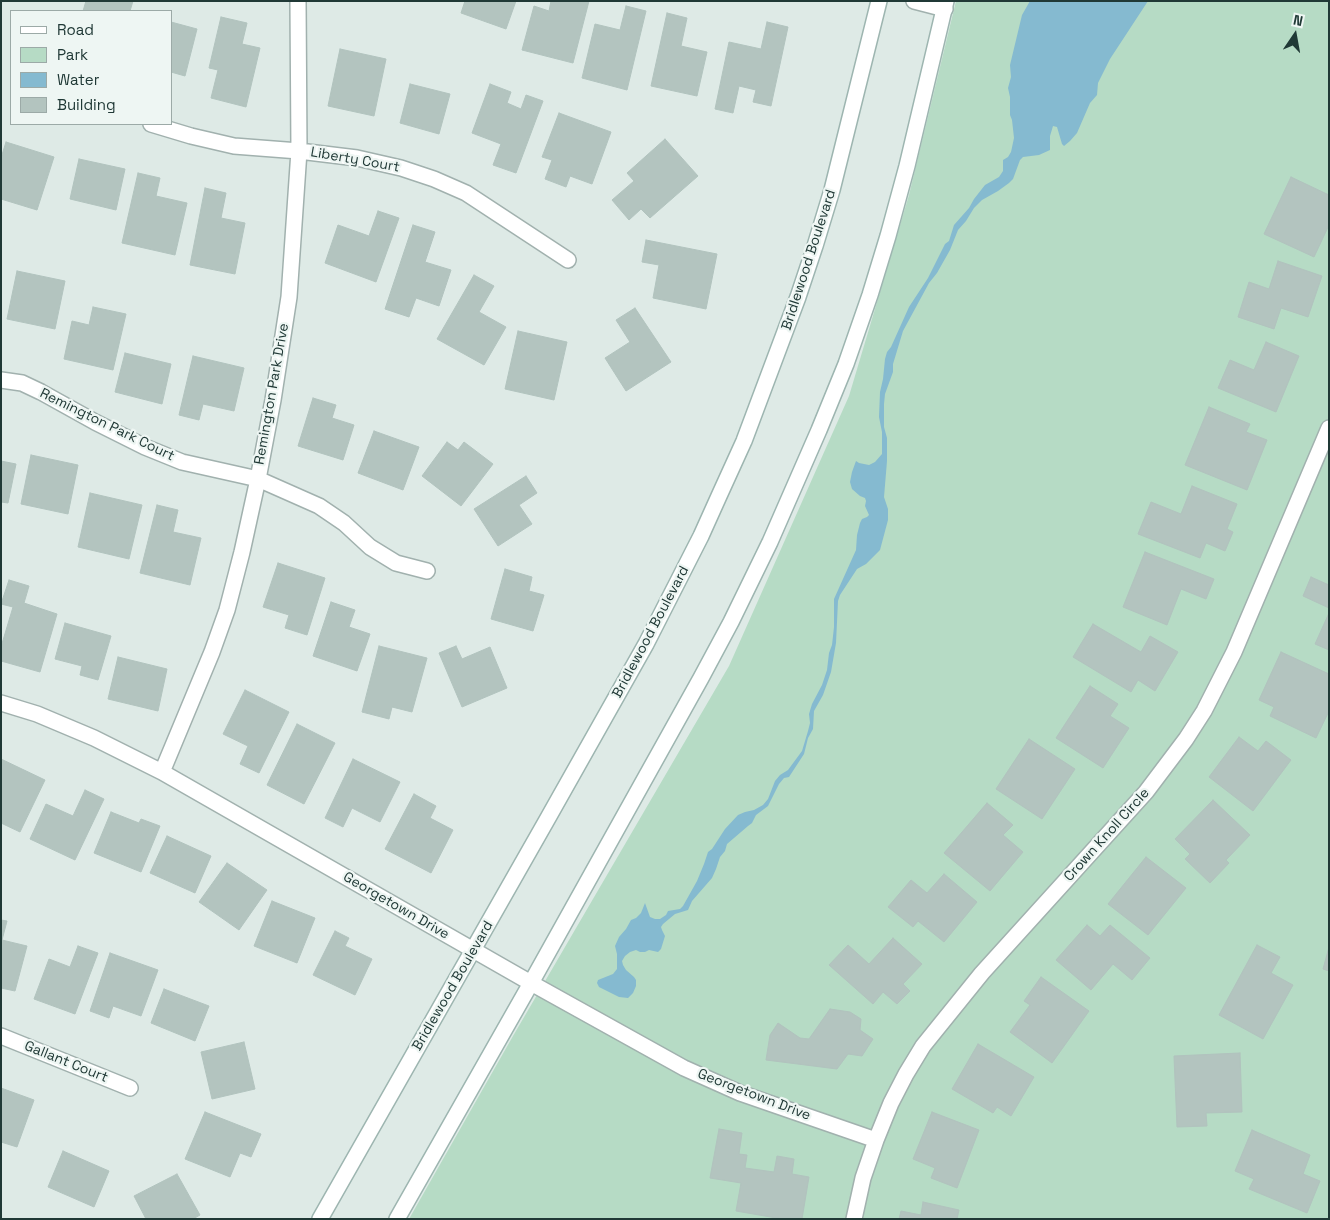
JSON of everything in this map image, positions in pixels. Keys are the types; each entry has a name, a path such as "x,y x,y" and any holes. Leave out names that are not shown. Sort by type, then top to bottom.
{"street":[{"name":"Remington Park Drive","path":"162,772 212,652 227,610 258,479 272,400 288,297 299,150 298,1"},
{"name":"Bridlewood Boulevard","path":"320,1219 646,644 701,536 744,441 798,297 832,190 879,1"},
{"path":"397,1219 531,983 731,622 770,542 819,430 846,364 888,236 945,5 914,1"},
{"name":"Liberty Court","path":"153,125 234,146 299,150 358,158 401,168 434,179 466,193 568,260"},
{"name":"Remington Park Court","path":"1,380 22,383 145,447 182,462 258,479 319,506 344,523 370,547 396,563 426,571"},
{"name":"Crown Knoll Circle","path":"854,1219 863,1178 876,1140 894,1096 923,1046 982,973 1146,792 1191,732 1234,652 1329,428"},
{"name":"Georgetown Drive","path":"1,703 37,714 94,738 162,772 531,983 707,1079 740,1093 876,1140"},
{"name":"Gallant Court","path":"1,1036 130,1088"}],"green space":[{"path":"956,1 1329,1 1329,1219 409,1219 513,1036 729,666 849,396 909,195"}],"water":[{"path":"1030,1 1148,1 1110,59 1098,83 1097,95 1090,103 1077,133 1064,146 1057,127 1053,126 1050,136 1050,150 1039,155 1023,157 1013,179 998,191 982,200 974,208 958,230 950,250 929,283 903,331 893,364 893,372 885,394 884,404 887,461 884,497 888,509 888,520 880,550 866,564 857,569 840,595 836,643 831,672 823,695 814,711 813,729 808,738 804,754 789,777 784,778 779,784 768,806 756,815 752,823 727,844 712,878 692,901 688,910 675,914 663,924 661,927 665,936 661,949 658,952 649,950 640,952 636,950 625,956 622,961 623,965 636,980 636,986 628,998 619,997 599,987 597,983 598,980 613,974 617,969 615,946 631,920 641,913 645,903 650,917 655,919 660,919 668,911 680,909 697,881 708,852 725,829 738,815 763,805 768,799 775,781 788,770 802,751 810,723 809,714 812,704 827,670 834,627 834,599 856,550 860,523 862,519 869,515 865,506 865,498 852,489 850,482 852,472 856,461 869,465 875,462 882,454 882,432 879,417 880,392 887,352 909,307 928,278 945,244 949,241 954,225 985,185 999,177 1003,171 1003,160 1011,152 1014,138 1008,88 1011,77 1010,65 1022,15"}],"building":[{"path":"86,1 133,1 130,10 83,10"},
{"path":"465,1 516,1 506,29 461,13"},
{"path":"551,1 589,1 573,63 522,50 534,6 549,11"},
{"path":"626,6 646,11 627,90 582,78 595,24 620,30"},
{"path":"667,13 687,18 681,46 707,52 697,96 651,86"},
{"path":"221,17 247,23 242,44 260,48 246,107 211,98 218,70 209,68"},
{"path":"172,22 197,29 185,76 172,72"},
{"path":"767,22 788,27 771,106 753,102 756,90 739,86 733,113 715,109 729,42 761,49"},
{"path":"340,49 386,59 374,116 328,106"},
{"path":"410,84 450,94 439,134 400,123"},
{"path":"490,84 511,92 507,103 521,109 526,95 543,101 516,173 493,165 501,144 472,133"},
{"path":"559,113 611,132 592,184 570,176 566,187 545,179 552,160 542,157"},
{"path":"665,139 698,176 650,218 641,209 629,220 612,200 634,181 627,173"},
{"path":"6,142 54,157 37,210 1,199 1,158"},
{"path":"79,159 125,169 116,210 70,199"},
{"path":"138,173 160,178 156,196 187,203 175,255 122,243"},
{"path":"1291,177 1329,195 1329,225 1314,257 1264,234"},
{"path":"205,188 226,193 221,218 245,223 235,274 190,265"},
{"path":"378,211 399,218 376,282 325,263 338,225 369,236"},
{"path":"413,225 435,232 425,262 451,270 439,306 416,298 409,317 385,309"},
{"path":"646,240 717,254 706,309 653,298 659,265 642,262"},
{"path":"1278,261 1322,276 1308,317 1281,308 1274,329 1238,317 1249,282 1269,289"},
{"path":"17,271 65,281 55,329 7,319"},
{"path":"474,275 494,286 479,312 506,327 484,365 437,339"},
{"path":"93,307 126,314 113,370 64,359 72,321 89,325"},
{"path":"635,308 671,362 626,391 605,358 630,342 616,320"},
{"path":"518,331 567,342 554,400 505,389"},
{"path":"1266,342 1299,356 1276,412 1218,388 1230,360 1254,370"},
{"path":"125,353 171,364 162,404 115,392"},
{"path":"193,356 244,368 234,411 203,404 199,420 179,415"},
{"path":"313,398 336,405 332,418 354,425 343,460 298,446"},
{"path":"1209,407 1250,424 1246,432 1267,440 1247,490 1185,465"},
{"path":"374,431 419,447 403,490 358,473"},
{"path":"447,442 458,450 464,442 493,464 461,506 422,476"},
{"path":"31,455 78,465 68,514 21,504"},
{"path":"1,461 16,464 8,503 1,502"},
{"path":"526,476 537,493 519,505 532,524 498,546 474,509"},
{"path":"1192,486 1237,504 1227,529 1233,532 1225,551 1206,543 1200,558 1138,534 1151,502 1181,514"},
{"path":"90,493 142,505 129,559 78,547"},
{"path":"157,505 178,510 173,532 201,538 190,585 140,573"},
{"path":"1145,552 1214,579 1206,599 1181,589 1167,625 1123,607"},
{"path":"278,563 325,578 307,635 285,628 289,615 263,607"},
{"path":"505,569 532,577 529,591 544,595 533,631 491,619"},
{"path":"1311,577 1329,585 1329,608 1303,596"},
{"path":"9,580 29,586 24,603 57,614 40,672 1,661 1,647 13,607 1,604"},
{"path":"331,602 355,610 349,627 370,634 357,671 313,656"},
{"path":"1329,613 1329,650 1315,644"},
{"path":"65,623 111,636 98,680 80,675 82,666 55,659"},
{"path":"1093,624 1141,652 1150,636 1178,652 1155,691 1138,680 1131,692 1073,657"},
{"path":"379,646 427,658 412,712 392,707 389,719 362,712"},
{"path":"456,646 462,659 490,647 507,688 462,707 439,653"},
{"path":"1281,652 1329,674 1329,711 1316,738 1270,716 1274,707 1259,700"},
{"path":"118,657 167,669 158,711 108,699"},
{"path":"1090,686 1118,704 1110,716 1129,728 1103,768 1056,738"},
{"path":"245,690 289,712 259,773 240,764 248,746 223,734"},
{"path":"297,724 335,743 304,804 267,785"},
{"path":"1239,737 1258,751 1266,741 1291,760 1253,811 1209,777"},
{"path":"1029,739 1075,769 1042,819 996,789"},
{"path":"1,759 45,780 20,832 1,823"},
{"path":"353,759 400,782 380,822 352,808 343,827 325,818"},
{"path":"85,790 104,799 75,860 30,839 46,804 73,816"},
{"path":"414,794 436,806 430,818 453,830 431,873 385,849"},
{"path":"1213,800 1250,835 1226,860 1229,863 1210,883 1185,859 1190,854 1175,839"},
{"path":"987,803 1013,825 1003,835 1023,852 990,891 944,853"},
{"path":"111,812 139,823 141,819 160,826 141,872 94,853"},
{"path":"167,836 211,856 195,893 150,873"},
{"path":"1146,857 1186,888 1148,935 1108,904"},
{"path":"227,863 267,890 239,930 199,902"},
{"path":"944,874 977,902 944,942 918,921 913,927 888,907 911,880 927,893"},
{"path":"272,901 315,918 297,963 254,946"},
{"path":"1,920 7,921 2,940 27,946 15,991 1,988"},
{"path":"1087,925 1100,936 1110,925 1150,958 1132,980 1113,964 1091,990 1056,960"},
{"path":"335,931 349,938 345,946 372,959 355,995 313,975"},
{"path":"893,938 922,964 903,984 910,991 897,1004 883,992 873,1004 829,965 848,945 869,964"},
{"path":"1257,945 1280,957 1271,973 1293,985 1263,1039 1219,1015"},
{"path":"78,946 98,953 75,1014 34,999 49,959 70,967"},
{"path":"1329,947 1329,971 1323,969"},
{"path":"110,953 158,970 141,1016 113,1006 109,1018 90,1011"},
{"path":"1041,977 1089,1011 1052,1063 1010,1032 1030,1005 1024,1001"},
{"path":"164,989 209,1006 195,1041 151,1023"},
{"path":"830,1009 850,1012 861,1019 860,1030 873,1039 862,1056 848,1054 837,1069 766,1060 770,1035 778,1023 800,1038 809,1039"},
{"path":"244,1042 255,1089 212,1099 201,1052"},
{"path":"978,1044 1034,1077 1011,1116 997,1107 993,1113 952,1089"},
{"path":"1240,1053 1242,1112 1206,1113 1207,1126 1177,1127 1174,1056"},
{"path":"1,1088 34,1100 17,1147 1,1142"},
{"path":"205,1112 261,1134 251,1157 240,1153 230,1177 185,1159"},
{"path":"932,1112 979,1130 957,1188 931,1178 935,1168 913,1159"},
{"path":"719,1129 742,1133 739,1154 747,1155 745,1168 774,1172 777,1156 794,1159 792,1174 809,1177 802,1219 782,1219 736,1211 741,1183 710,1178"},
{"path":"1252,1130 1310,1155 1303,1174 1320,1181 1307,1213 1249,1189 1254,1179 1235,1171"},
{"path":"63,1151 109,1171 94,1207 48,1187"},
{"path":"177,1174 200,1215 193,1219 146,1219 134,1196"},
{"path":"923,1202 959,1210 957,1219 899,1219 901,1211 921,1215"}]}
